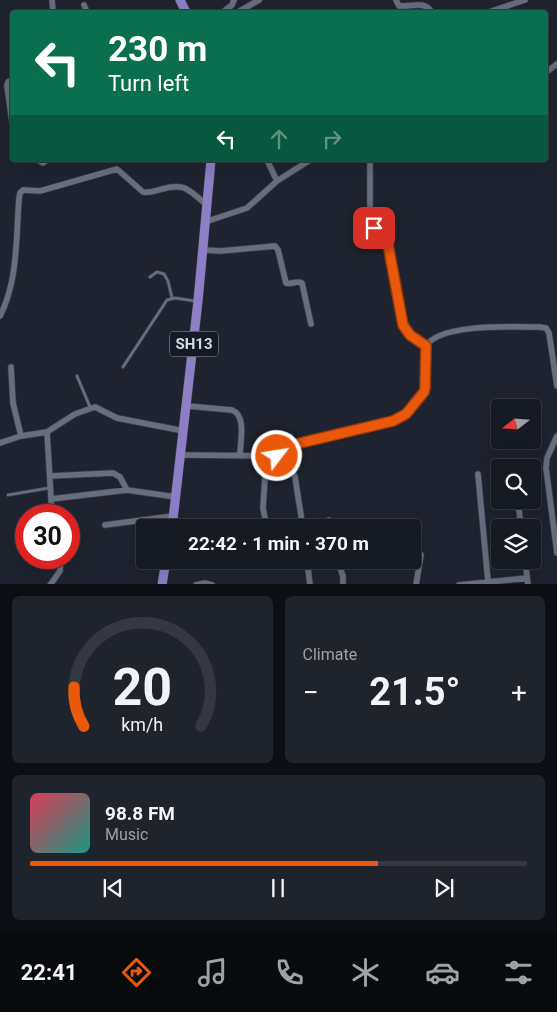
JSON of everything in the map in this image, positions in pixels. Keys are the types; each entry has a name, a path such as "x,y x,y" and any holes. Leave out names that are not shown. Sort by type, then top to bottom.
{"main road":[{"name":"SH13","path":"174,519 198,301 211,162"},
{"path":"162,584 164,569"}],"street":[{"path":"226,10 232,5 234,0"},
{"path":"242,10 259,0"},
{"path":"396,0 399,6 423,5 430,10"},
{"path":"495,10 525,0"},
{"path":"509,10 517,3"},
{"path":"84,5 86,10"},
{"path":"10,81 7,86 10,108"},
{"path":"268,162 277,181"},
{"path":"205,222 247,208 277,181 307,162"},
{"path":"370,162 369,206 372,223 374,228 387,239 403,325 410,335 426,346"},
{"path":"0,316 7,303 12,283 19,199 20,193 23,190 40,192 117,168 143,192 180,186 207,205"},
{"path":"203,250 221,251 272,246 277,248 286,283 302,283 312,324"},
{"path":"287,460 291,448 296,444 393,421 406,414 424,392 426,346 430,341 441,335 466,329 487,327 546,328 549,333 557,386"},
{"path":"11,367 13,403 21,436"},
{"path":"187,406 232,410 237,413 241,424 240,455"},
{"path":"0,443 21,436 47,432 75,414 91,408 99,408 118,418 184,431"},
{"path":"47,432 52,504"},
{"path":"557,436 547,458 546,468 557,553"},
{"path":"181,455 277,456 287,460 295,477 302,519"},
{"path":"263,456 265,477 263,508 265,519"},
{"path":"50,476 113,473 120,477 126,490"},
{"path":"478,474 488,581"},
{"path":"52,499 126,490 176,497"},
{"path":"106,525 174,516"},
{"path":"50,584 60,569"},
{"path":"308,569 310,584"},
{"path":"340,569 343,584"},
{"path":"416,584 419,569"},
{"path":"459,584 488,581 527,581"},
{"path":"196,584 212,584"}],"lane":[{"path":"150,277 157,272 164,274 168,281 172,298"},
{"path":"123,367 167,300 172,298 198,301"},
{"path":"77,376 91,408"},
{"path":"8,495 51,488"}],"route":[{"path":"277,456 287,460 291,448 296,444 320,437 346,433 403,417 424,392 426,346 410,335 403,325 387,239 374,228"}]}
